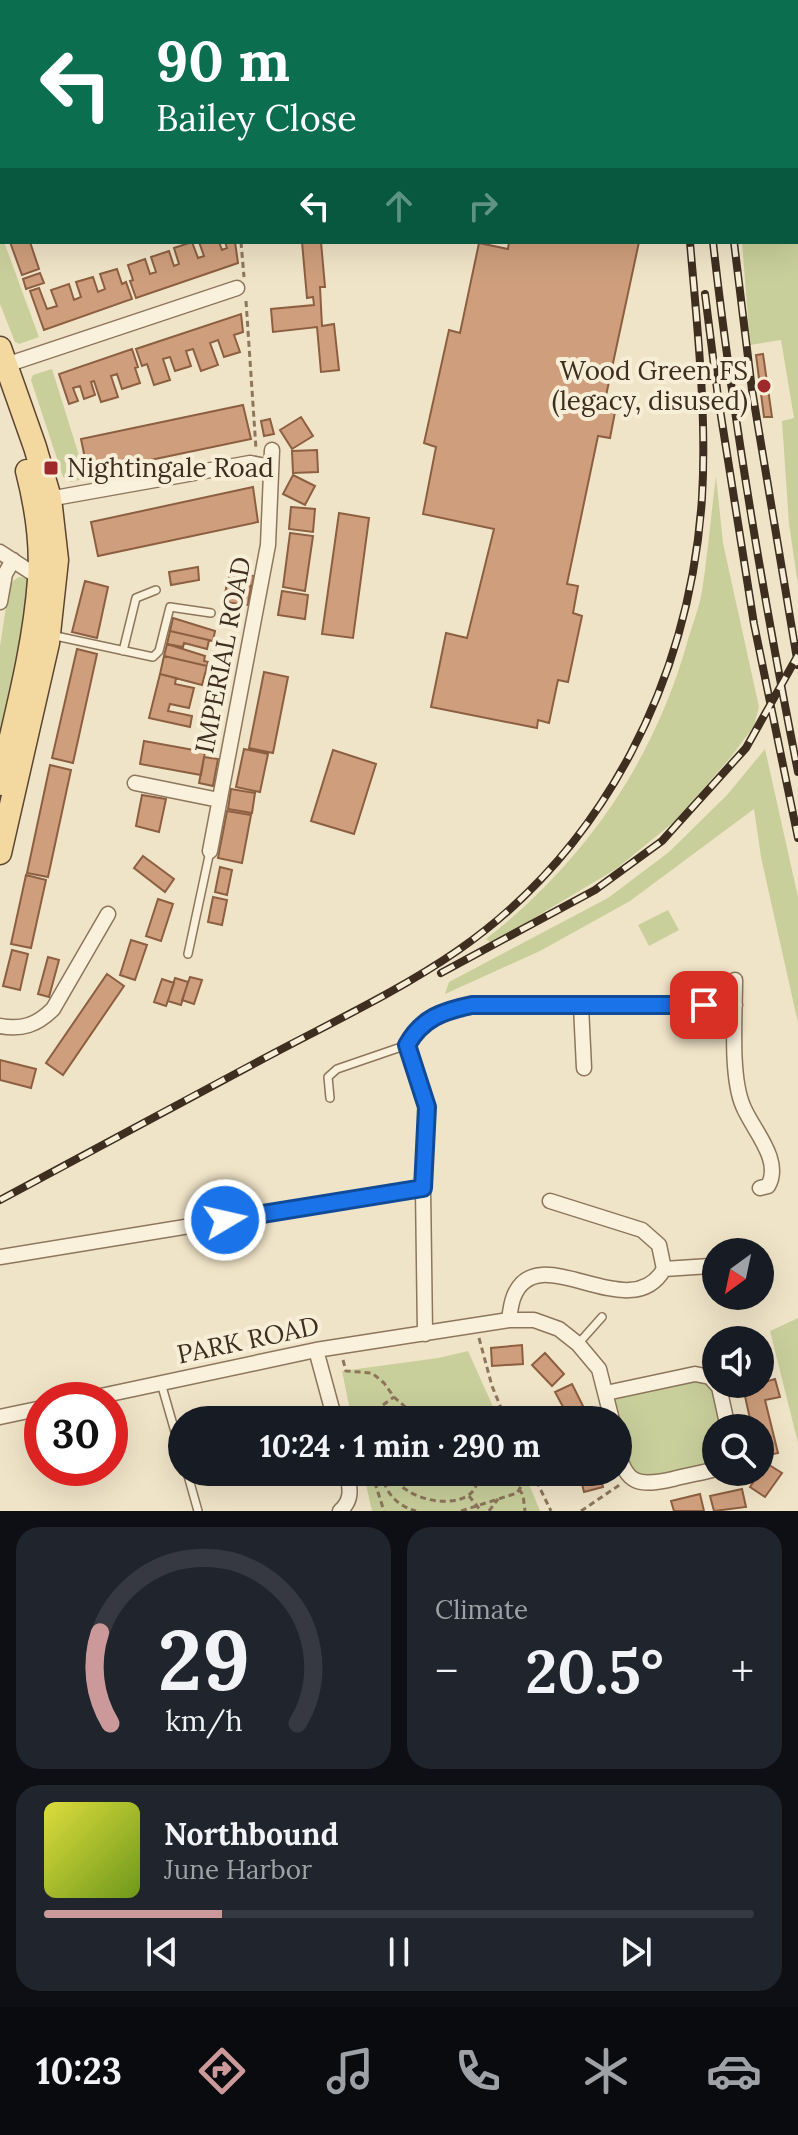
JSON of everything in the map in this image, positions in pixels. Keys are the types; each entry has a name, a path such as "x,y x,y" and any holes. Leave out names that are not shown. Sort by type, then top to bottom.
{"main road":[{"path":"2,366 35,447 42,500 56,537 2,836"},
{"path":"0,784 41,632"}],"street":[{"path":"2,366 241,287"},
{"name":"IMPERIAL ROAD","path":"210,851 268,545 264,466 272,450"},
{"path":"42,500 250,463 264,466"},
{"path":"0,552 47,582"},
{"path":"0,602 5,574 13,560"},
{"path":"135,783 219,800"},
{"path":"0,1026 14,1029 29,1026 42,1020 53,1009 108,914"},
{"path":"735,980 738,1093 746,1114 764,1144 772,1170 768,1186 760,1188"},
{"path":"425,1334 423,1188 427,1107 407,1045 420,1026 445,1010 472,1005 735,1005"},
{"path":"581,1006 584,1068"},
{"path":"0,1257 423,1188"},
{"path":"550,1201 642,1230 659,1245 664,1269"},
{"path":"509,1320 514,1294 531,1277 570,1277 628,1292 650,1286 664,1269 702,1267"},
{"name":"PARK ROAD","path":"128,1390 316,1350 509,1320 534,1320 559,1329 578,1344"},
{"path":"578,1344 599,1369 609,1406"},
{"path":"316,1350 331,1406"},
{"path":"606,1393 695,1374 710,1377 719,1387 725,1414"},
{"path":"0,1417 24,1412"},
{"path":"632,1478 646,1485 702,1472"},
{"path":"347,1509 350,1486"}],"lane":[{"path":"123,651 136,598 156,590"},
{"path":"41,632 149,657 157,655 170,607 211,613"},
{"path":"188,954 210,851"},
{"path":"330,1098 328,1077 337,1069 407,1045"},
{"path":"578,1344 602,1317"},
{"path":"161,1383 168,1407"},
{"path":"191,1486 198,1511"}],"path":[{"path":"241,244 241,287"},
{"path":"246,301 264,466"},
{"path":"476,1327 500,1406"},
{"path":"339,1346 346,1371 372,1373 404,1406"},
{"path":"381,1406 394,1397"},
{"path":"376,1486 384,1511"},
{"path":"385,1486 390,1495 406,1508 416,1511"},
{"path":"397,1486 420,1503 434,1506 451,1505 469,1496 477,1486"},
{"path":"467,1511 476,1505 517,1493 521,1486"},
{"path":"538,1486 551,1511"},
{"path":"581,1511 617,1486"},
{"path":"519,1489 525,1511"},
{"path":"469,1496 481,1511"},
{"path":"489,1511 498,1499"}],"green space":[{"path":"0,244 5,244 39,337 19,344 15,342 0,304"},
{"path":"742,244 798,244 798,585 789,524 782,421 794,418 781,340 750,345"},
{"path":"52,369 86,478 71,482 63,477 31,380 33,375"},
{"path":"716,476 723,543 759,707 754,726 675,821 616,869 492,943 486,939 554,877 584,843 634,769 655,729 673,687 701,597"},
{"path":"19,577 26,578 31,584 0,755 0,646 9,588"},
{"path":"765,749 798,897 798,1023 761,857 754,809 630,901 540,951 445,994 449,982 608,898 669,852 727,795"},
{"path":"668,910 679,930 649,946 638,925"},
{"path":"798,1318 798,1443 774,1347 774,1329"},
{"path":"468,1351 493,1406 349,1406 342,1371"},
{"path":"702,1381 702,1398 717,1398 720,1414 702,1414 702,1466 649,1480 633,1472 632,1406 614,1406 611,1398"},
{"path":"366,1486 530,1486 540,1511 372,1511"}],"building":[{"path":"11,244 31,244 39,269 22,275"},
{"path":"193,244 198,258 204,256 200,244 220,244 222,250 227,248 226,244 235,244 238,263 136,298 128,265 145,259 150,274 156,272 151,257 169,251 174,266 179,264 174,248"},
{"path":"302,244 321,244 325,287 320,287 322,326 334,324 339,370 321,372 317,327 273,332 271,309 314,305 313,297 307,298"},
{"path":"479,244 508,249 509,244 639,244 604,405 616,407 610,438 598,436 567,584 578,586 573,613 582,616 568,682 558,680 549,723 538,720 537,728 431,707 446,633 467,638 494,529 423,514 436,447 424,443 449,330 460,333"},
{"path":"117,269 132,299 44,330 30,291 39,288 47,309 57,306 51,290 69,284 74,300 81,297 76,282 93,277 98,292 105,289 100,274"},
{"path":"40,273 44,283 26,289 23,279"},
{"path":"241,314 243,332 234,335 240,352 224,357 218,340 210,343 218,365 201,371 193,349 186,351 191,366 175,371 170,357 163,359 170,380 154,385 147,364 142,366 136,349"},
{"path":"132,349 140,383 122,389 117,374 111,376 118,397 101,402 94,381 91,382 95,395 84,399 80,386 73,388 78,401 69,404 59,374"},
{"name":"Wood Green FS (legacy, disused)","path":"763,354 772,417 764,417 756,355"},
{"path":"243,405 251,439 88,473 81,439"},
{"path":"301,417 313,436 292,449 280,430"},
{"path":"270,419 274,434 264,436 261,421"},
{"path":"317,450 318,472 293,473 292,451"},
{"path":"293,475 315,486 305,505 283,494"},
{"path":"253,487 258,522 98,556 91,522"},
{"path":"291,507 315,509 313,532 289,529"},
{"path":"339,513 369,518 353,638 322,634"},
{"path":"290,533 313,536 305,591 283,587"},
{"path":"198,567 199,580 171,585 169,572"},
{"path":"230,573 254,576 252,586 228,582"},
{"path":"85,581 108,587 97,638 72,632"},
{"path":"227,582 251,586 248,605 224,602"},
{"path":"282,591 308,595 305,619 278,615"},
{"path":"173,618 215,631 213,641 170,631"},
{"path":"170,631 209,640 207,649 184,643 183,647 167,644"},
{"path":"167,644 205,656 207,666 164,656"},
{"path":"77,649 97,654 73,763 52,758"},
{"path":"164,656 207,666 202,685 160,674"},
{"path":"264,672 288,677 273,753 249,748"},
{"path":"160,674 176,678 175,684 194,688 189,708 170,704 168,711 192,716 190,727 149,718"},
{"path":"144,741 205,752 201,775 140,764"},
{"path":"244,749 268,754 260,792 236,787"},
{"path":"333,750 376,764 354,834 311,821"},
{"path":"204,757 218,759 213,786 199,783"},
{"path":"50,765 71,770 48,877 27,873"},
{"path":"231,789 255,793 252,813 228,809"},
{"path":"142,795 166,799 159,832 136,826"},
{"path":"227,811 251,815 242,863 218,858"},
{"path":"143,856 174,879 165,892 134,868"},
{"path":"220,867 232,870 227,895 215,892"},
{"path":"26,875 46,880 31,948 11,944"},
{"path":"213,897 227,900 222,925 208,922"},
{"path":"158,899 173,904 161,941 146,936"},
{"path":"131,940 147,945 135,980 120,975"},
{"path":"12,950 28,954 20,990 3,986"},
{"path":"48,957 59,960 49,997 38,994"},
{"path":"107,974 124,986 63,1075 46,1063"},
{"path":"190,977 202,980 194,1004 182,1000"},
{"path":"175,978 188,982 181,1005 168,1001"},
{"path":"162,979 174,983 166,1006 154,1002"},
{"path":"0,1060 36,1069 31,1088 0,1080"},
{"path":"522,1345 523,1364 492,1366 491,1348"},
{"path":"545,1353 564,1374 552,1386 532,1365"},
{"path":"775,1379 780,1397 765,1400 768,1414 749,1414 745,1398 774,1398"},
{"path":"572,1384 583,1406 563,1406 555,1392"},
{"path":"774,1468 782,1473 774,1484"},
{"path":"582,1486 603,1486 603,1487 584,1492"},
{"path":"751,1486 773,1486 765,1497"},
{"path":"742,1489 746,1507 714,1511 710,1496"},
{"path":"700,1494 704,1511 674,1511 671,1501"}],"railway":[{"path":"0,1200 410,981 457,951 510,909 556,862 597,810 631,753 658,693 680,630 694,565 702,498 703,434 690,244"},
{"path":"713,244 750,508 798,772"},
{"path":"734,244 752,390 798,665"},
{"path":"705,294 754,624 798,838"},
{"path":"441,973 595,890 662,841 746,748 798,655"}],"place":[{"name":"Wood Green FS (legacy, disused)","path":"764,386"},
{"name":"Nightingale Road","path":"51,468"}],"route":[{"path":"225,1220 423,1188 427,1107 407,1045 420,1026 445,1010 472,1005 704,1005"}]}
